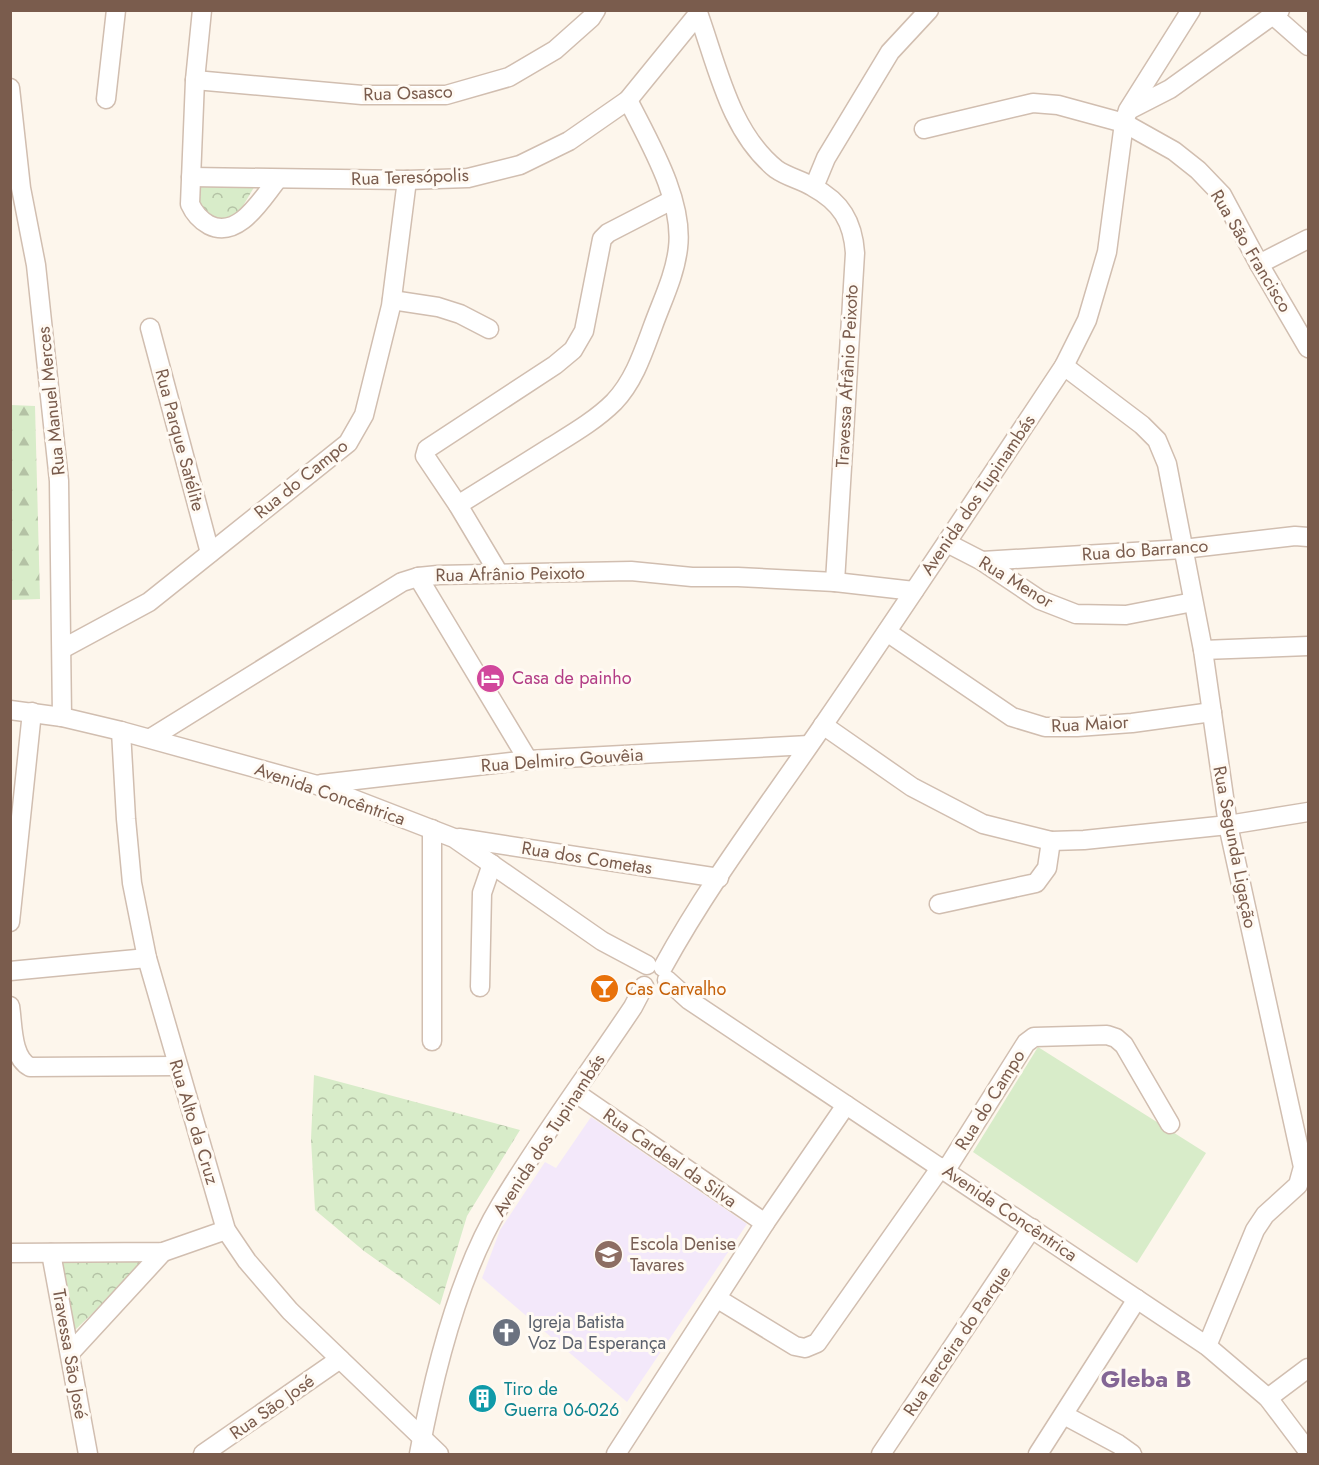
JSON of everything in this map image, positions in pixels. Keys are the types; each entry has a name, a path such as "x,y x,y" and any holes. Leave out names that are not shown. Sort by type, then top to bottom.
{"street":[{"path":"106,99 116,10"},
{"path":"202,10 195,80 192,208 208,225 224,228 243,221 278,178"},
{"name":"Rua Osasco","path":"195,80 362,95 446,95 509,78 555,50 591,18 596,10"},
{"path":"814,187 826,158 890,52 930,10"},
{"name":"Avenida dos Tupinambás","path":"421,1447 449,1326 473,1260 500,1205 1064,366 1087,320 1107,252 1126,117 1191,10"},
{"name":"Travessa Afrânio Peixoto","path":"698,12 728,97 743,129 761,154 778,170 814,187 832,199 844,212 851,225 855,253 836,582"},
{"name":"Rua Teresópolis","path":"191,177 407,180 468,178 520,165 568,141 628,100 698,12"},
{"path":"1126,117 1170,89 1277,13 1308,46"},
{"path":"1144,85 1170,89"},
{"name":"Rua Manuel Merces","path":"10,88 21,188 36,265 59,481 62,717"},
{"path":"458,505 582,428 614,402 633,376 669,282 678,251 680,232 657,157 628,100"},
{"name":"Rua São Francisco","path":"924,129 1033,103 1126,117 1198,170 1222,195 1308,348"},
{"name":"Rua do Campo","path":"62,649 149,602 348,443 364,415 392,300 407,180"},
{"path":"498,573 458,505 425,456 427,449 555,365 573,350 584,331 602,239 608,233 672,200"},
{"path":"1259,264 1308,239"},
{"path":"392,300 449,310 489,329"},
{"name":"Rua Parque Satélite","path":"150,328 210,553"},
{"name":"Rua Segunda Ligação","path":"1064,366 1142,425 1157,440 1167,464 1203,650 1228,825 1303,1167 1298,1185 1265,1215 1255,1230 1207,1346"},
{"name":"Rua do Barranco","path":"982,561 1183,549 1295,536 1308,537"},
{"name":"Rua Menor","path":"947,543 982,561 1040,600 1076,614 1126,615 1193,602"},
{"name":"Rua Afrânio Peixoto","path":"151,738 402,582 418,577 498,573 631,572 692,577 836,582 914,591"},
{"path":"418,577 528,760"},
{"name":"Rua Maior","path":"887,632 1012,717 1045,727 1132,723 1212,712"},
{"path":"1203,650 1308,646"},
{"name":"Avenida Concêntrica","path":"10,710 62,717 151,738 316,785 454,838 689,1000 1207,1346 1268,1398 1308,1451"},
{"path":"10,922 32,712"},
{"path":"823,725 912,787 983,824 1051,841 1084,840 1228,825 1308,812"},
{"name":"Rua Alto da Cruz","path":"121,731 132,883 147,958 226,1230 247,1261 290,1311 340,1359 421,1447 439,1455"},
{"name":"Rua Delmiro Gouvêia","path":"316,785 528,760 809,745"},
{"path":"432,829 432,1041"},
{"name":"Rua dos Cometas","path":"454,838 719,878"},
{"path":"939,904 1036,883 1047,868 1051,841"},
{"path":"480,987 482,893 492,864"},
{"path":"10,971 147,958"},
{"path":"10,1006 18,1055 22,1063 30,1067 177,1066"},
{"name":"Rua do Campo","path":"943,1168 1026,1043 1035,1037 1107,1035 1116,1038 1124,1045 1170,1124"},
{"name":"Rua Cardeal da Silva","path":"576,1093 765,1223"},
{"path":"616,1455 765,1223 846,1105"},
{"path":"718,1299 795,1346 806,1348 816,1343 943,1168"},
{"name":"Rua Terceira do Parque","path":"881,1455 1032,1228"},
{"path":"10,1253 163,1252 226,1230"},
{"path":"71,1352 163,1252"},
{"name":"Travessa São José","path":"51,1253 71,1352 88,1455"},
{"path":"1038,1455 1137,1299"},
{"name":"Rua São José","path":"203,1455 340,1359"},
{"path":"1268,1398 1308,1368"},
{"path":"1064,1415 1118,1444 1132,1455"}],"shaded area":[{"name":"Escola Denise Tavares","path":"591,1117 747,1224 627,1402 482,1278 500,1230 545,1162 556,1168"}],"green space":[{"path":"193,179 259,179 234,221 216,226 192,204"},
{"path":"11,405 35,406 40,599 11,600"},
{"path":"1038,1047 1206,1153 1137,1263 973,1152"},
{"path":"314,1075 520,1130 467,1216 440,1305 364,1251 315,1210 311,1139"},
{"path":"62,1262 146,1262 74,1331"}],"place":[{"name":"Casa de painho","path":"491,678"},
{"name":"Cas Carvalho","path":"604,989"},
{"name":"Escola Denise Tavares","path":"609,1254"},
{"name":"Igreja Batista Voz Da Esperança","path":"507,1332"},
{"name":"Tiro de Guerra 06-026","path":"483,1399"}],"district":[{"name":"Gleba B","path":"1146,1378"}]}
